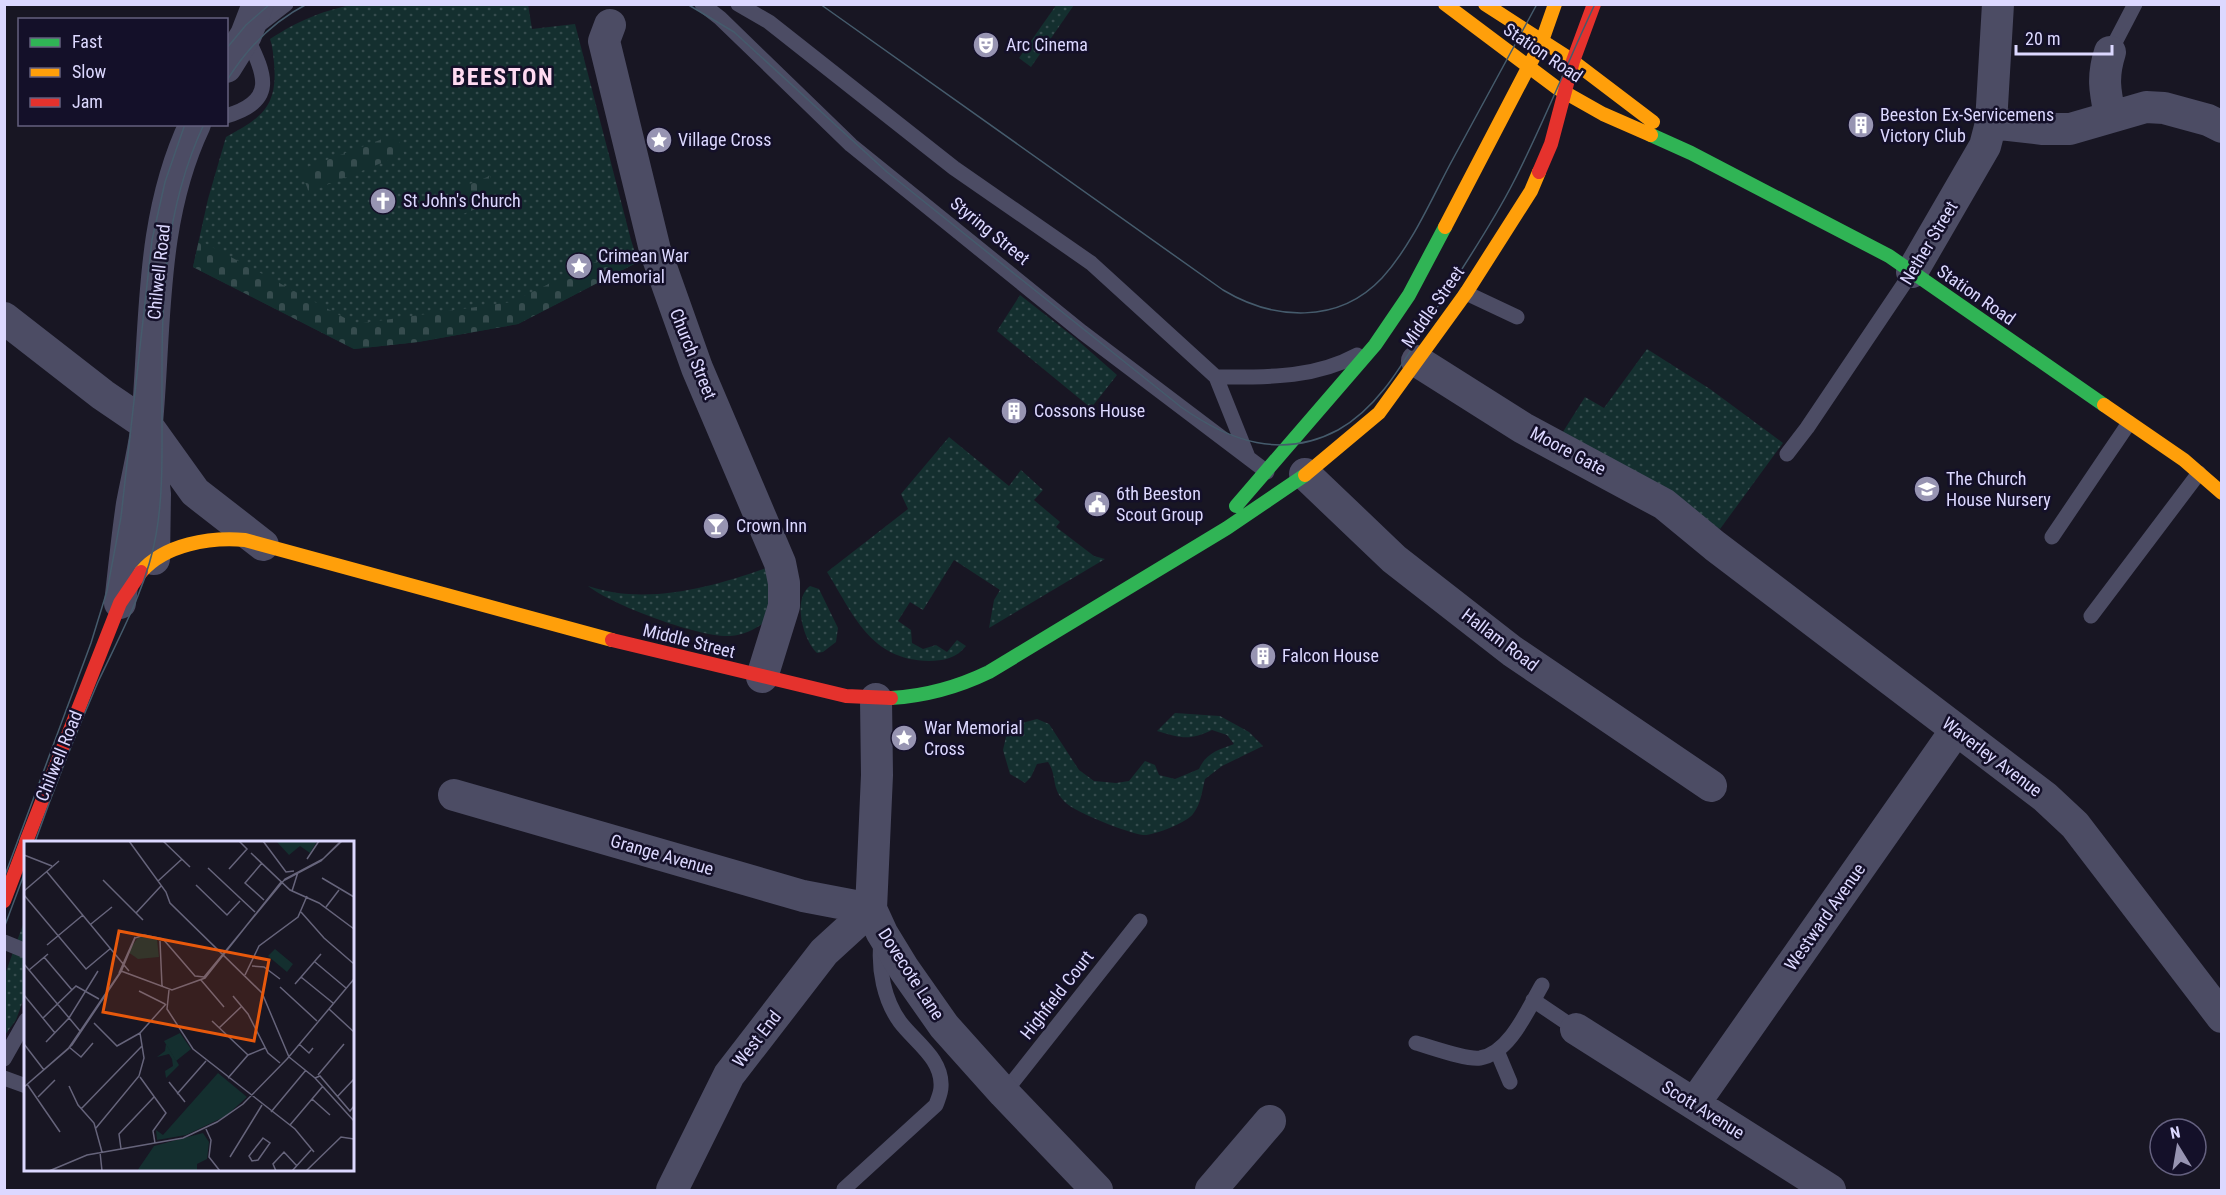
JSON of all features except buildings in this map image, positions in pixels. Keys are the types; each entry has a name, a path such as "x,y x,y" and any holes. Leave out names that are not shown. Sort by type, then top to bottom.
{"main road":[{"name":"Station Road","path":"1445,4 1528,67 1603,114 1691,153 1889,256 2199,473 2222,493"},
{"name":"Station Road","path":"1485,4 1572,61 1691,153"},
{"name":"Middle Street","path":"1192,549 1244,499 1375,345 1409,295 1506,113 1542,41 1555,4"},
{"name":"Middle Street","path":"154,559 165,552 212,542 239,540 263,544 559,627 846,696 876,699 925,696 968,683 1044,640 1231,526 1305,474 1379,413 1466,293 1531,191 1551,144 1572,61 1594,4"},
{"path":"1267,472 1277,477 1290,476 1311,463 1343,436 1362,429"},
{"name":"Chilwell Road","path":"27,841 120,603 135,580 154,559"},
{"name":"Chilwell Road","path":"4,901 24,848"}],"street":[{"path":"228,64 246,35 258,4"},
{"name":"Nether Street","path":"1912,272 1985,146 1991,123 1998,4"},
{"name":"Church Street","path":"610,25 604,41 661,270 697,368 780,563 784,583 784,606 762,677"},
{"path":"2110,52 2104,70 2104,80 2110,116"},
{"path":"1991,123 2043,129 2070,129 2146,107 2164,108 2208,120 2222,127"},
{"name":"Chilwell Road","path":"120,603 132,507 147,425 160,242 169,196 194,126"},
{"path":"4,318 103,395 147,425 195,492 263,544"},
{"name":"Moore Gate","path":"1417,361 1523,428 1664,504 1715,546"},
{"name":"Chilwell Road","path":"147,425 155,494 154,559"},
{"name":"Hallam Road","path":"1305,474 1394,559 1512,651 1711,786"},
{"name":"Waverley Avenue","path":"1715,546 2045,797 2075,825 2222,1017"},
{"name":"Dovecote Lane","path":"876,699 877,921 904,969 944,1026 1097,1191"},
{"name":"Westward Avenue","path":"1694,1104 1956,730"},
{"name":"Grange Avenue","path":"454,795 803,896 877,921"},
{"name":"West End","path":"672,1191 729,1075 824,952 877,921"},
{"name":"Scott Avenue","path":"1576,1029 1830,1191"},
{"path":"1210,1191 1270,1121"}],"lane":[{"path":"228,115 252,106 262,89 264,75 246,35 286,4"},
{"name":"Styring Street","path":"702,4 720,18 851,145 1082,332 1267,472"},
{"path":"738,4 769,22 954,168 1091,263 1216,377 1241,444 1249,459"},
{"path":"2110,52 2135,4"},
{"name":"Nether Street","path":"1787,453 1807,428 1912,272"},
{"path":"1466,293 1517,317"},
{"path":"1216,377 1278,377 1311,372 1350,359 1375,345"},
{"path":"2052,537 2128,423"},
{"path":"2091,616 2199,473"},
{"path":"844,1189 936,1105 941,1088 939,1072 925,1049 900,1021 883,984 877,921"},
{"name":"Highfield Court","path":"1004,1093 1140,921"},
{"path":"4,942 24,950"},
{"path":"1416,1043 1479,1058 1497,1051 1508,1041 1542,985"},
{"path":"1533,1000 1576,1029"},
{"path":"4,1059 24,1024"},
{"path":"1497,1051 1510,1082"},
{"path":"4,1078 24,1085"}],"green space":[{"path":"528,4 532,29 575,24 638,262 518,324 418,342 354,349 193,267 208,199 226,137 258,117 270,100 275,78 270,39 309,18 351,5"},
{"path":"1057,4 1074,5 1031,67 1019,58"},
{"path":"396,134 404,154 309,192 300,170"},
{"path":"490,176 496,201 458,216 449,192"},
{"path":"199,240 356,324 511,302 595,262 638,262 518,324 418,342 354,349 193,267"},
{"path":"1020,295 1075,338 1117,375 1091,408 997,331"},
{"path":"1647,349 1710,389 1783,443 1720,529 1561,435 1585,397 1604,408"},
{"path":"949,437 1009,486 1021,470 1043,490 1034,500 1060,522 1056,527 1094,556 1105,559 989,628 994,600 1000,590 954,560 923,610 910,602 898,621 911,630 912,643 923,649 936,645 947,652 957,640 966,646 954,656 944,659 929,661 909,659 892,653 866,632 827,572 908,509 901,494"},
{"path":"769,567 774,593 764,623 740,635 716,635 678,626 636,611 588,586 610,592 633,594 680,592 726,581"},
{"path":"810,586 819,589 838,628 836,642 823,652 817,653 807,639 801,619 802,600"},
{"path":"1175,713 1220,716 1249,732 1263,746 1222,766 1205,779 1198,806 1190,817 1170,828 1148,835 1115,827 1066,803 1058,792 1048,762 1037,764 1031,777 1025,783 1010,774 1003,750 1006,737 1018,724 1037,719 1049,724 1079,770 1094,781 1116,783 1129,781 1145,761 1155,765 1159,775 1175,779 1199,769 1209,756 1234,744 1227,735 1212,730 1191,737 1157,731"},
{"path":"24,922 24,998 16,1020 5,1035 4,977"}],"tram line":[{"path":"228,47 246,25 270,4"},
{"path":"228,79 242,58 261,37 282,19 307,4"},
{"path":"687,4 734,32 887,172 1181,407 1199,419 1237,437 1276,445 1297,444 1338,430 1367,408 1391,380 1504,200 1535,139 1595,4"},
{"path":"820,4 1223,290 1263,307 1284,312 1305,313 1346,304 1365,293 1393,265 1421,220 1537,4"},
{"path":"4,878 91,643 107,591 121,517 152,240 165,182 184,126"},
{"path":"35,841 81,722 124,629 152,554 161,491 162,342 166,268 178,196 189,160 203,126"},
{"path":"4,928 24,874"}],"traffic: fast":[{"path":"1651,135 1691,153 1889,256 2104,405"},
{"path":"1236,506 1375,345 1409,295 1445,227"},
{"path":"891,698 942,690 989,672 1227,528 1305,475"}],"traffic: slow":[{"path":"1445,4 1557,88 1603,114 1651,135"},
{"path":"1485,4 1570,59 1653,122"},
{"path":"1445,227 1542,41 1555,4"},
{"path":"1305,475 1379,413 1466,293 1531,191 1539,172"},
{"path":"2104,405 2184,460 2222,493"},
{"path":"141,572 162,555 189,544 203,541 245,540 612,640"}],"traffic: jam":[{"path":"1539,172 1551,144 1573,61 1594,4"},
{"path":"26,841 120,603 141,572"},
{"path":"612,640 846,696 891,698"},
{"path":"4,901 24,848"}],"place":[{"name":"Arc Cinema","path":"986,45"},
{"name":"Beeston Ex-Servicemens Victory Club","path":"1861,125"},
{"name":"Village Cross","path":"659,140"},
{"name":"St John's Church","path":"383,201"},
{"name":"Crimean War Memorial","path":"579,266"},
{"name":"Cossons House","path":"1014,411"},
{"name":"The Church House Nursery","path":"1927,489"},
{"name":"6th Beeston Scout Group","path":"1097,504"},
{"name":"Crown Inn","path":"716,526"},
{"name":"Falcon House","path":"1263,656"},
{"name":"War Memorial Cross","path":"904,738"}],"district":[{"name":"BEESTON","path":"503,77"}]}
